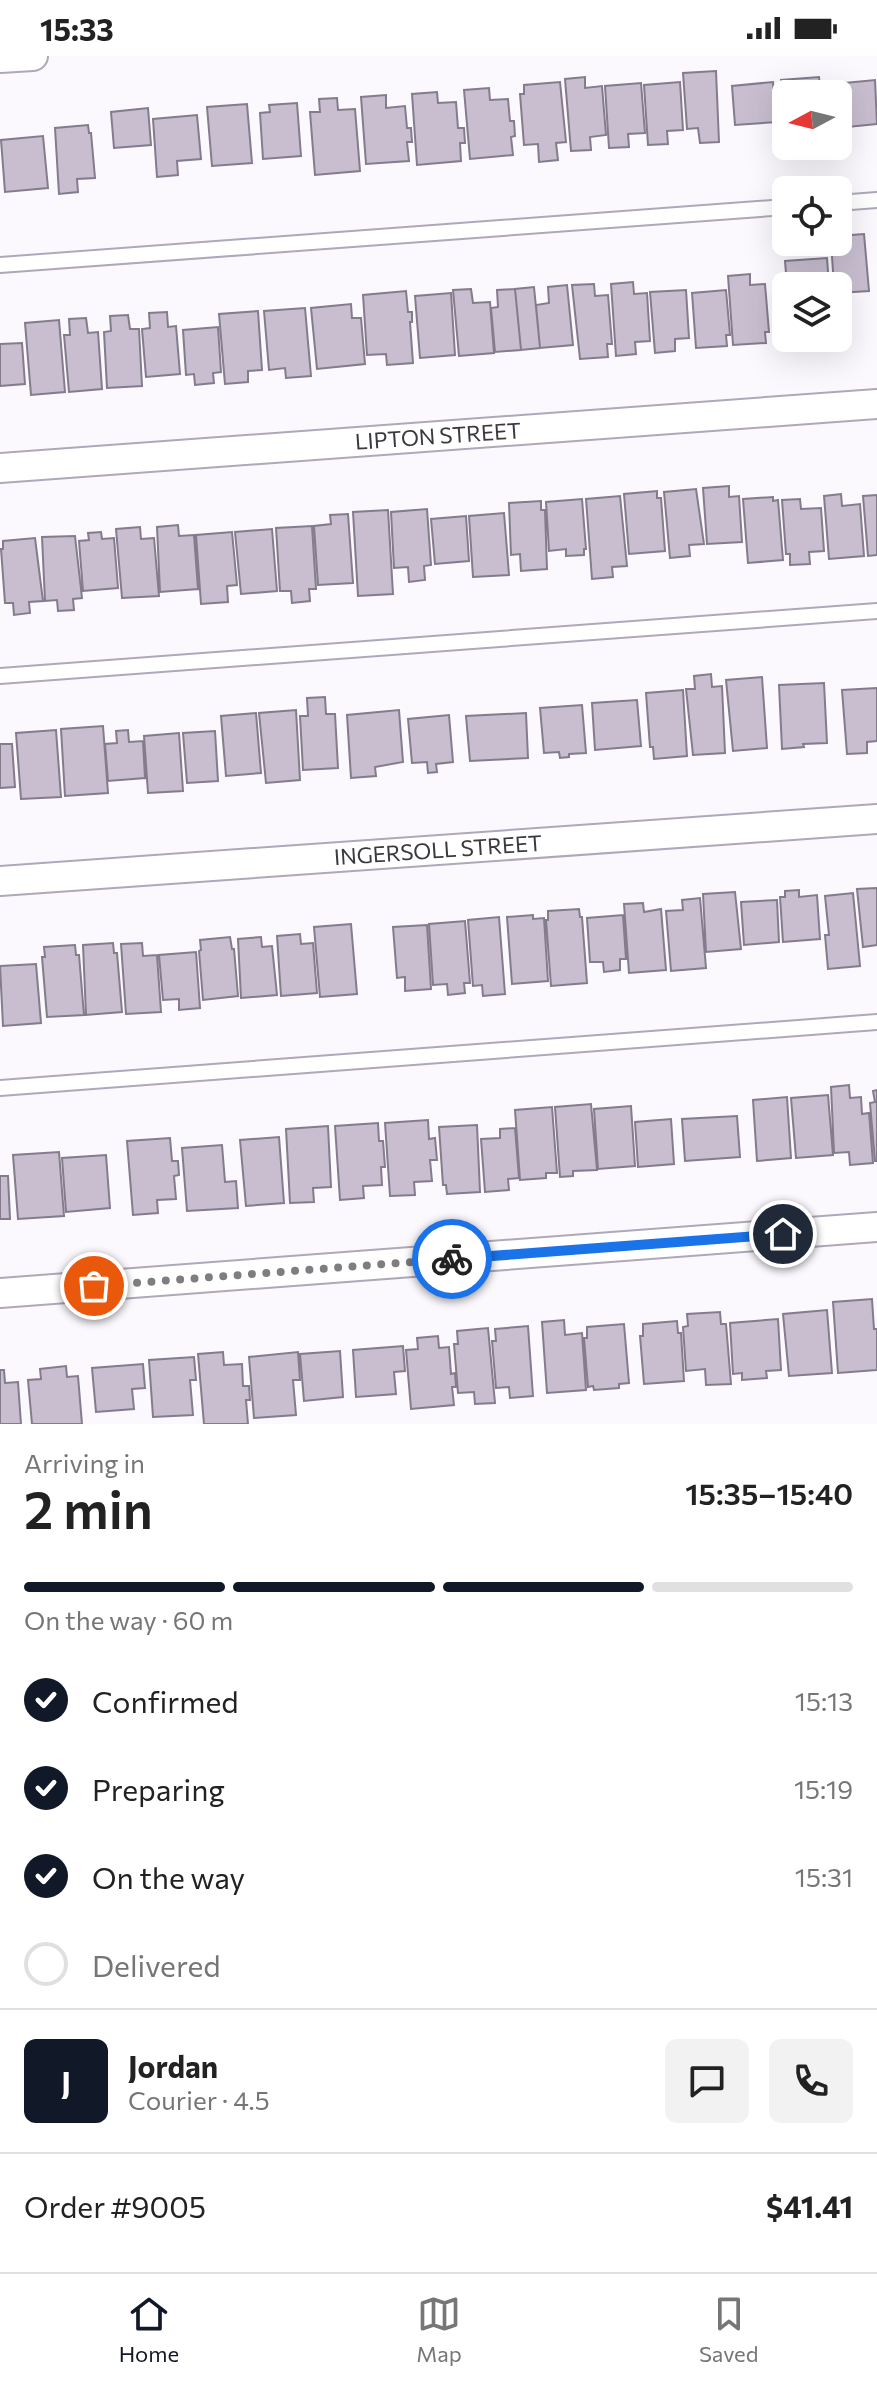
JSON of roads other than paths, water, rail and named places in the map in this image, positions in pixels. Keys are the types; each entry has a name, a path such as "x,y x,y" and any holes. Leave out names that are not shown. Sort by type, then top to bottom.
{"street":[{"path":"0,58 33,56"},
{"name":"LIPTON STREET","path":"0,468 877,404"},
{"name":"INGERSOLL STREET","path":"0,881 877,819"},
{"path":"0,1293 877,1227"}],"lane":[{"path":"852,202 877,200"},
{"path":"0,265 772,208"},
{"path":"0,676 877,611"},
{"path":"0,1088 877,1022"}]}
